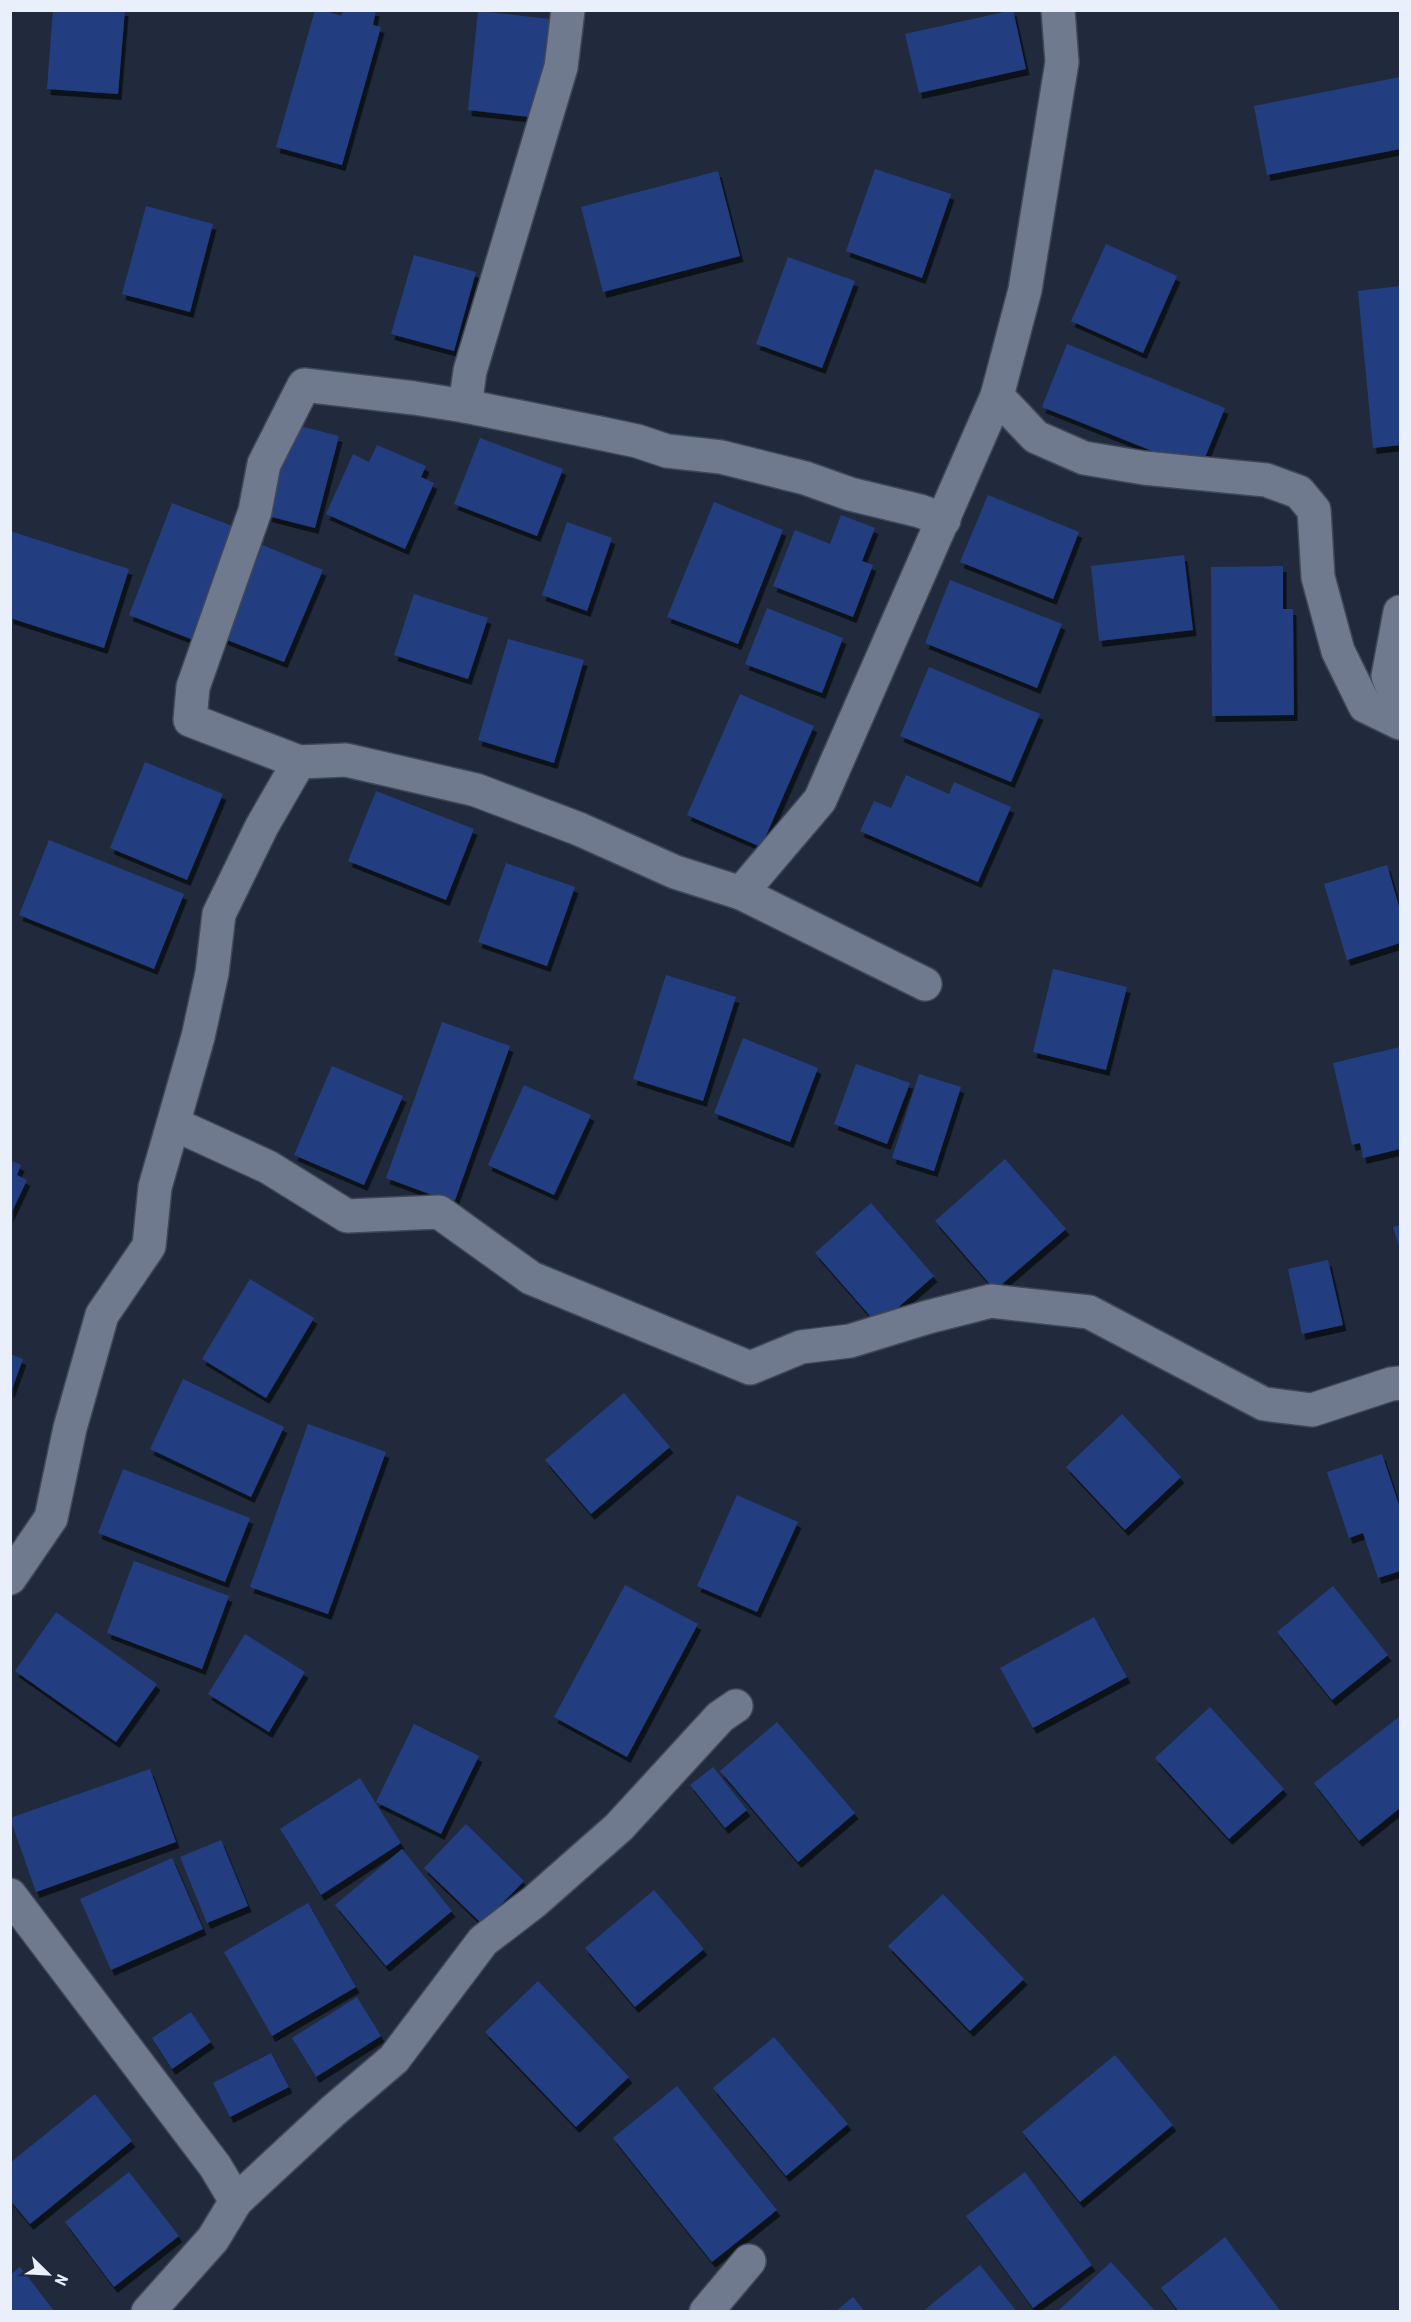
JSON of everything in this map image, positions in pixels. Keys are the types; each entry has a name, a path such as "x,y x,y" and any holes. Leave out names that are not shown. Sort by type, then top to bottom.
{"street":[{"path":"465,406 470,371 561,67 568,10"},
{"path":"741,893 820,800 997,396 1025,290 1062,62 1058,10"},
{"path":"925,984 741,893 675,872 579,829 476,790 346,760 299,762 190,720 193,687 255,511 264,464 304,385 465,406 627,439 667,452 721,457 805,477 850,494 920,511 944,520"},
{"path":"997,396 1036,437 1084,458 1144,468 1266,480 1299,492 1314,510 1318,577 1338,651 1365,706 1401,723"},
{"path":"1401,612 1388,676 1401,707"},
{"path":"10,1578 51,1518 70,1428 102,1315 149,1246 155,1187 198,1036 212,973 219,914 261,826 299,762"},
{"path":"174,1124 268,1167 347,1216 439,1212 531,1278 750,1368 801,1347 850,1341 991,1300 1089,1312 1264,1404 1312,1410 1391,1384 1401,1383"},
{"path":"148,2312 213,2239 236,2201 333,2111 394,2059 483,1941 534,1902 619,1827 720,1717 736,1706"},
{"path":"10,1895 215,2166 236,2201"},
{"path":"706,2312 748,2261"}],"building":[{"path":"53,10 125,10 118,94 47,89"},
{"path":"315,10 341,16 343,10 376,10 373,25 381,27 342,165 276,147"},
{"path":"1013,10 1026,69 919,93 905,34"},
{"path":"478,11 550,19 539,118 468,110"},
{"path":"1400,77 1400,149 1267,175 1254,106"},
{"path":"875,169 951,194 922,278 846,251"},
{"path":"718,171 740,256 603,292 581,207"},
{"path":"146,206 213,224 190,312 122,294"},
{"path":"1106,244 1177,276 1143,353 1071,321"},
{"path":"414,255 476,272 454,351 391,334"},
{"path":"788,257 855,281 822,368 756,344"},
{"path":"1400,286 1400,445 1373,448 1358,291"},
{"path":"1067,344 1225,408 1200,470 1042,407"},
{"path":"292,424 339,436 315,528 268,516"},
{"path":"480,438 563,469 537,536 454,504"},
{"path":"377,445 426,466 421,477 434,483 405,549 326,514 353,454 369,462"},
{"path":"988,495 1079,532 1053,599 960,562"},
{"path":"714,502 783,530 738,644 667,617"},
{"path":"172,503 240,529 196,641 129,615"},
{"path":"841,515 875,528 862,561 873,565 853,617 773,586 795,530 830,544"},
{"path":"567,522 612,538 587,611 542,595"},
{"path":"10,531 129,569 104,648 10,618"},
{"path":"260,544 323,570 284,662 222,638"},
{"path":"1184,555 1193,630 1099,641 1091,566"},
{"path":"1283,566 1283,609 1293,609 1294,715 1212,716 1211,567"},
{"path":"950,580 1062,624 1037,688 925,643"},
{"path":"414,594 488,618 468,679 394,655"},
{"path":"767,608 843,638 822,693 745,664"},
{"path":"508,639 584,660 554,763 478,740"},
{"path":"929,667 1040,714 1011,782 900,736"},
{"path":"740,694 814,726 761,847 687,815"},
{"path":"145,762 223,794 187,880 110,848"},
{"path":"906,775 949,794 954,782 1011,807 978,882 860,831 874,801 891,808"},
{"path":"376,791 474,829 446,900 348,861"},
{"path":"49,840 184,894 154,969 19,915"},
{"path":"506,863 575,887 547,966 478,942"},
{"path":"1387,865 1400,910 1400,943 1347,960 1324,884"},
{"path":"1053,969 1127,987 1106,1070 1033,1052"},
{"path":"666,975 736,997 703,1101 633,1079"},
{"path":"442,1022 510,1046 454,1203 386,1178"},
{"path":"743,1038 818,1068 790,1142 714,1113"},
{"path":"1400,1047 1400,1149 1363,1158 1360,1143 1352,1145 1333,1063"},
{"path":"856,1064 910,1083 887,1144 834,1124"},
{"path":"332,1066 403,1096 364,1185 294,1155"},
{"path":"919,1074 961,1087 934,1171 892,1158"},
{"path":"524,1085 591,1115 554,1195 488,1165"},
{"path":"1005,1159 1066,1229 995,1290 935,1221"},
{"path":"10,1160 21,1165 17,1175 27,1180 10,1216"},
{"path":"871,1203 934,1276 878,1325 815,1253"},
{"path":"1400,1225 1400,1250 1393,1227"},
{"path":"1328,1260 1343,1325 1302,1334 1288,1269"},
{"path":"250,1279 314,1318 266,1398 202,1359"},
{"path":"10,1354 23,1359 11,1392 10,1392"},
{"path":"183,1379 284,1427 251,1497 150,1449"},
{"path":"624,1393 670,1447 591,1514 545,1460"},
{"path":"1122,1414 1181,1477 1125,1530 1066,1467"},
{"path":"308,1424 386,1452 328,1614 250,1587"},
{"path":"1382,1454 1400,1508 1400,1571 1378,1578 1363,1533 1349,1538 1327,1472"},
{"path":"123,1469 250,1518 225,1582 98,1533"},
{"path":"737,1495 798,1522 757,1612 697,1586"},
{"path":"134,1561 229,1596 202,1669 107,1633"},
{"path":"625,1585 698,1624 627,1757 554,1717"},
{"path":"1333,1586 1388,1655 1332,1700 1277,1632"},
{"path":"56,1612 157,1684 116,1742 15,1671"},
{"path":"1094,1617 1127,1677 1033,1728 1000,1668"},
{"path":"245,1634 305,1672 269,1732 208,1694"},
{"path":"1210,1707 1284,1789 1229,1839 1155,1758"},
{"path":"1400,1716 1400,1808 1359,1841 1314,1783"},
{"path":"777,1722 855,1813 798,1862 720,1771"},
{"path":"414,1724 479,1756 441,1834 376,1802"},
{"path":"713,1767 747,1810 725,1828 690,1785"},
{"path":"150,1769 176,1842 36,1892 10,1818"},
{"path":"360,1778 401,1843 321,1895 280,1829"},
{"path":"466,1824 524,1881 482,1924 424,1868"},
{"path":"221,1840 248,1906 207,1923 180,1857"},
{"path":"402,1849 452,1911 386,1966 335,1905"},
{"path":"172,1858 203,1929 111,1970 80,1899"},
{"path":"654,1890 704,1949 635,2007 585,1948"},
{"path":"943,1894 1024,1979 970,2031 888,1946"},
{"path":"308,1903 356,1987 272,2036 224,1952"},
{"path":"538,1981 629,2077 576,2127 485,2032"},
{"path":"357,1997 381,2036 316,2077 292,2038"},
{"path":"191,2012 211,2042 172,2069 152,2038"},
{"path":"774,2037 848,2124 786,2176 713,2088"},
{"path":"271,2053 289,2087 230,2117 213,2083"},
{"path":"1115,2055 1173,2125 1080,2202 1022,2132"},
{"path":"677,2086 777,2210 712,2262 613,2138"},
{"path":"95,2094 132,2141 30,2224 10,2200 10,2163"},
{"path":"129,2172 179,2236 114,2287 65,2222"},
{"path":"1025,2172 1092,2265 1033,2308 966,2216"},
{"path":"1225,2237 1281,2312 1179,2312 1161,2288"},
{"path":"1111,2262 1156,2312 1057,2312"},
{"path":"980,2265 1017,2312 922,2312"},
{"path":"20,2267 55,2312 10,2312 10,2275"},
{"path":"853,2297 865,2312 835,2312"}]}
